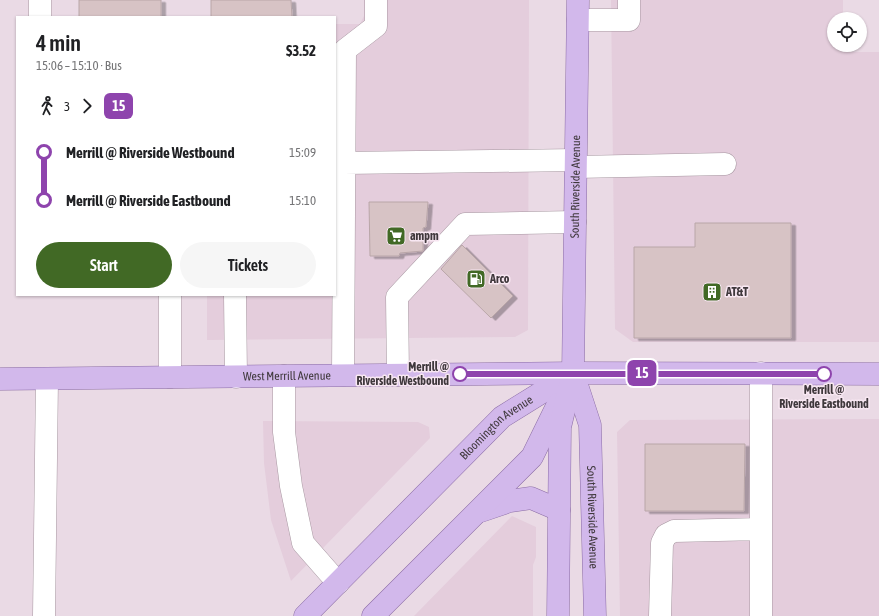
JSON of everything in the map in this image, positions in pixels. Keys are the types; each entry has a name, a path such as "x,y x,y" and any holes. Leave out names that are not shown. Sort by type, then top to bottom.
{"main road":[{"name":"South Riverside Avenue","path":"558,616 560,427 573,373 578,10"},
{"name":"South Riverside Avenue","path":"573,373 590,425 595,616"},
{"name":"West Merrill Avenue","path":"0,379 573,373 879,374"},
{"path":"373,616 532,457 573,373"},
{"name":"Bloomington Avenue","path":"305,616 502,417 573,373"},
{"path":"475,514 510,501 531,498 559,510"}],"lane":[{"path":"40,0 40,16"},
{"path":"343,375 339,287 339,219 344,163 345,50 376,26 376,0"},
{"path":"578,10 630,20 630,0"},
{"path":"344,163 724,164"},
{"path":"398,375 397,296 465,224 575,222"},
{"path":"170,296 170,378"},
{"path":"235,296 236,377"},
{"path":"761,374 761,616"},
{"path":"284,376 284,432 291,486 303,543 338,583"},
{"path":"44,616 47,379"},
{"path":"660,616 662,543 666,536 674,531 761,529"}],"shaded area":[{"path":"364,0 529,0 528,330 515,337 207,340 207,296 336,296 336,24 360,24 364,16"},
{"path":"611,0 843,0 843,12 827,12 827,52 879,52 879,342 633,342 615,329"},
{"path":"879,419 879,616 620,616 617,432 630,420"},
{"path":"263,421 418,422 429,427 430,438 291,581 271,520 264,463"},
{"path":"512,516 536,527 536,557 533,565 533,616 414,616"}],"building":[{"path":"79,0 161,0 161,16 79,16"},
{"path":"211,0 291,0 292,16 211,16"},
{"name":"ampm","path":"369,202 428,202 426,227 423,228 423,251 400,253 399,256 370,256"},
{"name":"AT&T","path":"695,223 791,223 791,338 634,338 634,247 695,247"},
{"path":"462,245 513,296 491,318 441,269"},
{"path":"645,444 745,444 744,511 645,511"}],"bus line":[{"name":"15","path":"460,374 824,374"}],"place":[{"name":"ampm","path":"396,236"},
{"name":"Arco","path":"476,279"},
{"name":"AT&T","path":"712,292"},
{"name":"Merrill @ Riverside Westbound","path":"460,374"},
{"name":"Merrill @ Riverside Eastbound","path":"824,374"}]}
